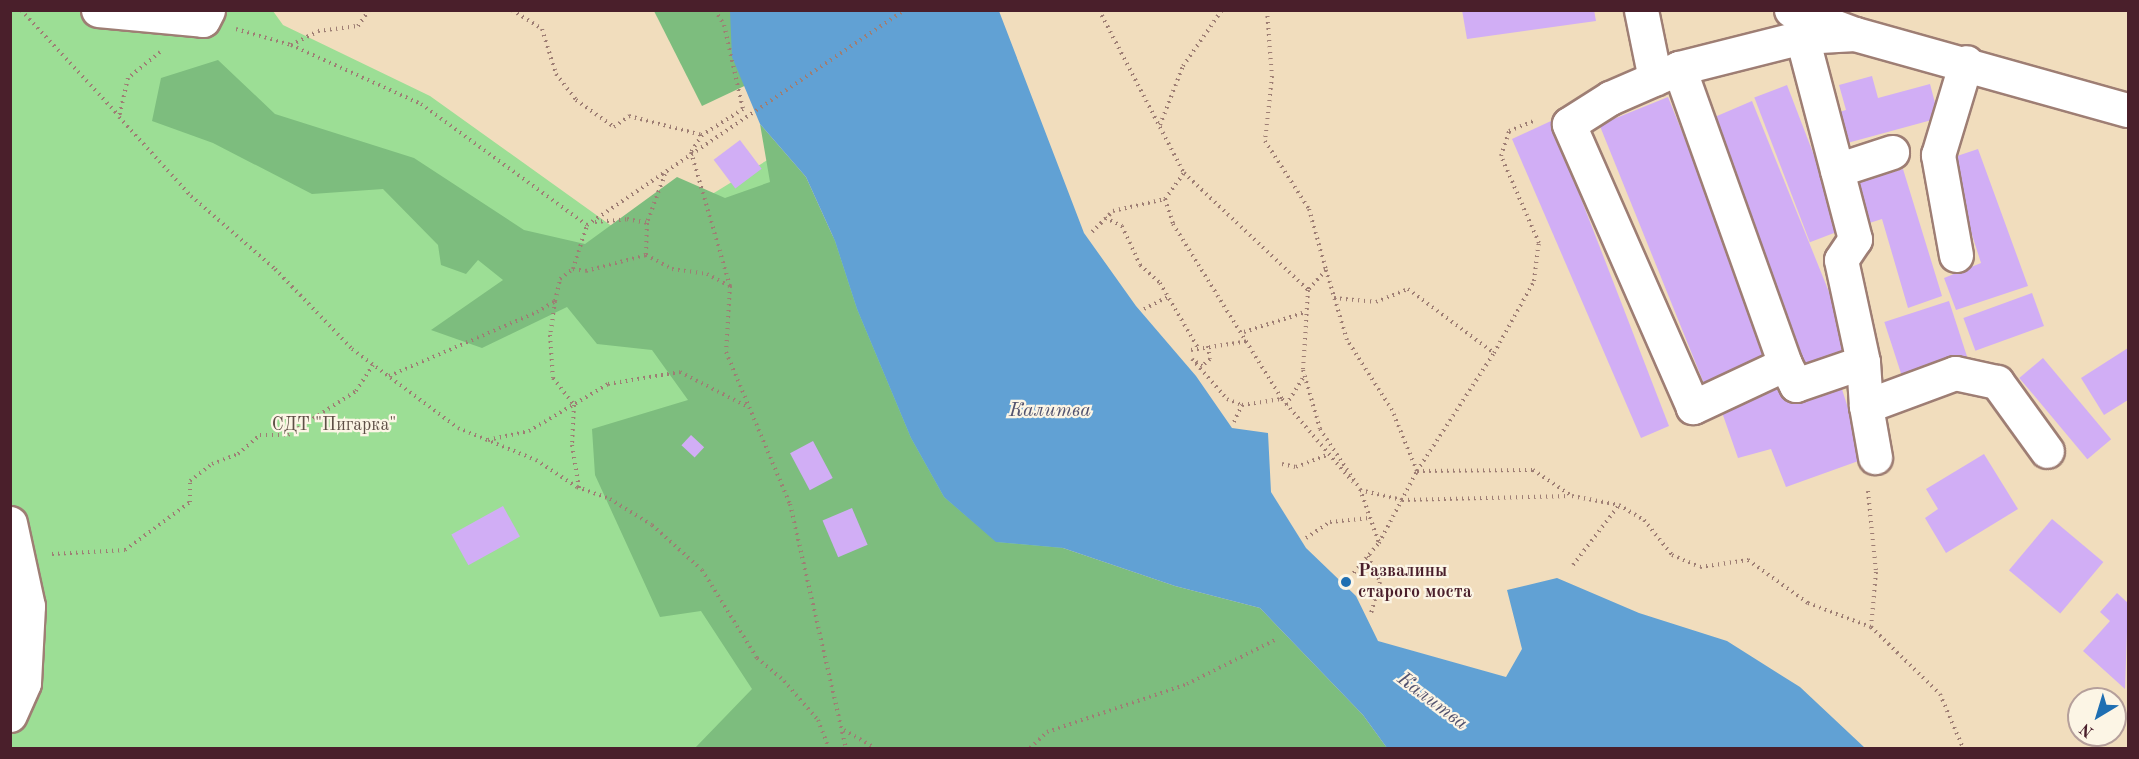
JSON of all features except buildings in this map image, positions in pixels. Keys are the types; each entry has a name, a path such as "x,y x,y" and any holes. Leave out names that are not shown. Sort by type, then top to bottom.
{"street":[{"path":"99,10 205,15"},
{"path":"1641,10 1785,364 1796,385 1863,362"},
{"path":"1797,24 1855,239 1841,260 1863,362 1866,406 1875,457"},
{"path":"1785,364 1693,407 1569,124 1610,98 1797,24 1855,34 1966,62 2128,110"},
{"path":"1956,255 1938,155 1966,62"},
{"path":"1837,170 1892,152"},
{"path":"1866,406 1955,373 1996,382 2047,452"},
{"path":"10,715 24,683 28,606 13,536"}],"path":[{"path":"21,10 191,196 276,269 352,349 458,428 536,460 580,489 610,499 652,525 702,570 757,658 784,681 818,720 829,748"},
{"path":"291,45 318,31 358,26 369,10"},
{"path":"512,10 542,28 556,74 576,100 614,127 629,116 702,135"},
{"path":"716,10 724,25 743,109 702,135 691,152 730,286 726,352 790,504 846,748"},
{"path":"580,489 572,445 574,405 553,378 550,335 560,279 573,269 589,224 666,174 691,152 904,10"},
{"path":"1099,10 1184,173 1308,290"},
{"path":"1160,126 1183,66 1222,10"},
{"path":"1267,10 1272,76 1265,141 1309,209 1347,340 1392,410 1417,471"},
{"path":"119,117 128,78 205,15 291,45 421,104 589,224 627,219 647,223"},
{"path":"1346,582 1379,543 1417,471 1494,353 1534,281 1539,243 1501,156 1509,131 1560,111 1569,124"},
{"path":"1092,232 1113,211 1165,199 1184,173"},
{"path":"646,255 647,223 666,174"},
{"path":"1165,199 1173,224 1244,332 1286,405 1327,455 1360,489 1402,500 1572,496 1619,505 1644,520 1672,555 1700,567 1748,560 1808,603 1871,627 1940,694 1963,748"},
{"path":"1105,218 1122,226 1140,265 1160,283 1198,348"},
{"path":"573,269 586,271 646,255 672,269 707,274 730,286"},
{"path":"1326,270 1308,290 1305,375 1320,429 1360,489 1379,543"},
{"path":"1334,298 1376,302 1408,289 1494,353"},
{"path":"1144,309 1168,297"},
{"path":"388,376 555,301"},
{"path":"1244,332 1306,312"},
{"path":"1191,350 1249,341"},
{"path":"1208,346 1210,359 1202,366 1192,359 1227,399 1242,405 1282,399"},
{"path":"13,536 41,554 125,550 190,502 190,482 212,464 238,454 260,435 288,435 356,391 373,365"},
{"path":"488,440 529,431 608,384 680,372 749,407"},
{"path":"1286,405 1305,375"},
{"path":"1234,422 1242,405"},
{"path":"1282,464 1296,467 1327,455"},
{"path":"1871,627 1876,572 1867,479 1875,457"},
{"path":"1417,471 1533,470 1572,496"},
{"path":"1573,565 1619,505"},
{"path":"1306,538 1330,522 1369,518"},
{"path":"1368,556 1380,582 1370,616"},
{"path":"1030,748 1047,732 1187,684 1275,639"},
{"path":"843,730 875,748"}],"green space":[{"name":"СДТ \"Пигарка\"","path":"10,11 273,11 283,25 430,96 634,242 774,156 1208,748 11,748"},
{"path":"654,11 743,11 774,72 702,106"},
{"path":"218,60 275,114 414,158 524,230 585,244 677,177 725,198 770,182 760,124 806,177 835,241 857,309 911,438 944,497 997,542 1063,548 1175,586 1260,608 1363,715 1387,748 695,748 752,689 701,611 660,617 595,475 592,429 688,400 652,350 597,344 567,307 482,348 431,330 503,280 478,260 466,274 441,265 438,245 383,189 312,194 213,143 152,121 161,78"}],"water":[{"name":"Калитва","path":"730,11 999,11 1084,233 1136,306 1196,376 1232,428 1268,433 1271,492 1306,548 1356,596 1378,641 1506,677 1522,649 1507,590 1557,578 1639,613 1727,641 1800,687 1865,748 1387,748 1363,715 1260,608 1175,586 1063,548 996,542 944,497 911,438 857,309 835,241 806,177 760,124 732,57"}],"place":[{"name":"Развалины старого моста","path":"1346,582"}]}
